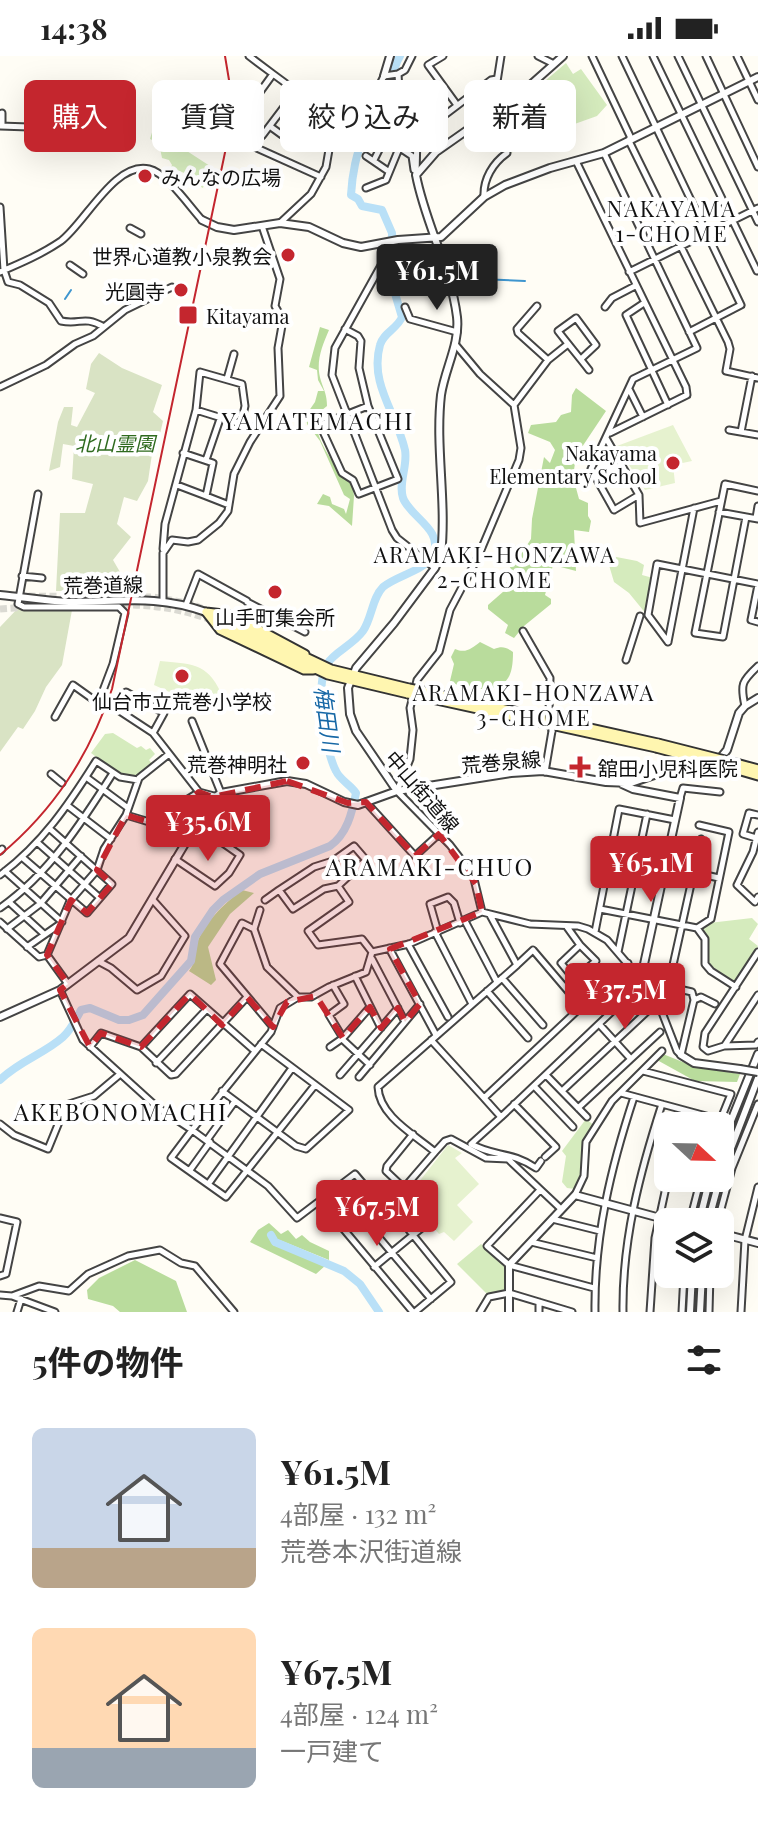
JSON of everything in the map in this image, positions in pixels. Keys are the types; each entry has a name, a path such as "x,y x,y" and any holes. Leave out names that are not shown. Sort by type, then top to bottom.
{"main road":[{"path":"206,612 232,615 295,646 319,668"},
{"path":"206,612 225,625 319,668 351,678 758,769"},
{"path":"217,613 220,627 236,638 304,670 319,668"},
{"path":"217,613 236,638"},
{"path":"225,625 308,658"},
{"path":"728,764 758,776"}],"street":[{"path":"249,56 281,80"},
{"path":"383,80 390,56"},
{"path":"387,75 405,70 412,56"},
{"path":"443,56 428,65 457,105"},
{"path":"448,112 491,80 497,79 501,56"},
{"path":"538,56 554,64"},
{"path":"536,80 563,56"},
{"path":"592,56 730,349 726,371 755,377 741,432"},
{"path":"622,56 741,305 689,332"},
{"path":"653,56 757,271"},
{"path":"678,56 755,209 758,222"},
{"path":"706,56 758,167"},
{"path":"737,56 758,100"},
{"path":"264,86 273,74"},
{"path":"398,74 398,80"},
{"path":"2,271 39,255 62,240 86,217 115,180 146,168 158,174 202,220 217,227 234,230 280,223 320,230 351,246 367,247 398,240 434,238 447,232 484,197 518,179 604,153 758,77"},
{"path":"2,113 1,126 24,127"},
{"path":"264,134 280,114"},
{"path":"271,127 280,134"},
{"path":"416,175 436,152 464,132"},
{"path":"264,151 321,177"},
{"path":"280,223 306,199 326,167 329,152"},
{"path":"374,160 378,152"},
{"path":"366,188 386,180 397,152"},
{"path":"351,678 433,566 442,546 441,399 457,332 454,300 412,156 407,152"},
{"path":"416,175 417,152"},
{"path":"484,197 488,176 498,159 507,152"},
{"path":"604,153 697,348 633,379 591,469 614,510 639,495"},
{"path":"366,156 388,172"},
{"path":"576,160 687,395 607,436"},
{"path":"0,207 2,271 8,282 20,285 49,303 61,321 72,323 86,319 104,327"},
{"path":"629,272 755,209"},
{"path":"163,553 172,540 193,542 204,537 219,523 229,505 234,474 280,396 278,348 283,320 275,306 280,279 262,226"},
{"path":"130,228 141,234"},
{"path":"386,242 384,260 335,348 331,366 334,384 397,538 433,566"},
{"path":"70,265 83,274"},
{"path":"605,307 612,298 635,286"},
{"path":"0,387 46,365 125,310 172,287"},
{"path":"644,303 626,315 668,405"},
{"path":"537,306 517,329 548,360"},
{"path":"405,307 410,319 457,332"},
{"path":"581,359 596,345 576,318 558,331 589,370"},
{"path":"345,329 361,341 360,381 398,479 359,494 353,480 342,473 320,425 368,406"},
{"path":"397,791 410,759 413,730 410,716 419,674 439,652 450,610 478,557 519,460 521,448 514,405 480,374 455,344"},
{"path":"514,405 548,360 568,344"},
{"path":"227,379 234,354"},
{"path":"163,600 165,524 196,410 200,372 242,384 245,406 241,424"},
{"path":"628,389 643,417"},
{"path":"196,410 259,429"},
{"path":"206,460 220,419"},
{"path":"729,430 758,435"},
{"path":"607,436 639,495 640,523 721,501"},
{"path":"183,453 213,463 206,496"},
{"path":"746,517 723,638 695,633 725,484 758,491"},
{"path":"177,485 229,505"},
{"path":"38,494 18,604 24,607 119,607 125,613 113,664 99,701 73,685 55,717"},
{"path":"719,512 757,519 758,506"},
{"path":"694,508 683,569 668,642 648,615 657,564 683,569 707,574 734,579 758,584 751,620 758,622"},
{"path":"186,605 198,574 305,632"},
{"path":"22,576 42,578"},
{"name":"荒巻道線","path":"0,595 68,602 163,600 206,612"},
{"path":"626,660 640,616"},
{"path":"523,631 550,678 552,731 545,772"},
{"path":"231,646 236,638"},
{"path":"758,666 744,679 742,692 745,706 758,698"},
{"name":"中山街道線","path":"351,678 348,701 356,731 397,791 473,875 482,912"},
{"path":"153,733 164,713 126,692 118,710 153,733 199,792"},
{"name":"荒巻泉線","path":"362,804 397,791 491,775 545,772 622,784 660,773 709,765 718,761 727,750 735,722 745,706"},
{"path":"192,721 217,795"},
{"path":"47,955 71,900 97,870 102,852 126,815 138,779 169,754"},
{"path":"61,923 25,889 2,873 23,858 50,829 96,761 120,777 138,779"},
{"path":"0,908 25,889 66,843 113,773"},
{"path":"51,774 62,783"},
{"path":"86,777 128,808"},
{"path":"126,815 156,824 169,811 199,792 217,795 287,781 306,784 348,803 362,804 415,856 439,834"},
{"path":"622,784 680,798"},
{"path":"514,1104 556,1147 536,1168 503,1152 483,1151 471,1144 642,980 683,788 720,792"},
{"path":"0,1017 60,990 129,938 217,795"},
{"path":"68,806 111,839"},
{"path":"595,932 619,809 675,820"},
{"path":"758,815 749,813 743,834 757,835 755,853 737,885 755,902 758,897"},
{"path":"618,952 647,814"},
{"path":"697,928 711,919 729,832 699,825"},
{"path":"23,858 87,913 114,885 50,829"},
{"path":"175,859 215,886 229,873 240,855 220,841 188,838"},
{"path":"663,1011 701,839"},
{"path":"38,843 100,898"},
{"path":"265,900 279,890 314,867 333,861 354,846 366,860 338,886 324,889 293,909 279,890"},
{"path":"611,854 719,878"},
{"path":"7,929 40,904 81,856"},
{"path":"338,886 349,902 308,931 318,945 362,939 405,1022"},
{"path":"472,1004 436,932 430,904 448,897 500,980 543,1025"},
{"path":"98,961 137,990 161,976 185,936 151,898"},
{"path":"9,902 44,934"},
{"path":"600,909 697,928 705,939 703,957 706,965 736,987"},
{"path":"254,929 260,910"},
{"path":"371,954 408,944 482,912 513,922 578,926 607,940 656,997 681,1055 694,1063 758,1072"},
{"path":"489,914 517,965"},
{"path":"0,922 39,957 47,955"},
{"path":"27,947 61,923"},
{"path":"273,1027 222,968 220,961 239,925 247,924 254,929 267,967 298,997"},
{"path":"566,926 596,961 574,979 561,963 580,945"},
{"path":"408,944 448,1017"},
{"path":"389,948 436,1035"},
{"path":"435,1152 392,1116 379,1096 378,1087 533,950 573,997"},
{"path":"758,952 705,1033 703,1047 708,1051 724,1046 756,1045 758,1042"},
{"path":"315,1085 226,1197 171,1158 261,1044 273,1027 280,1008 298,997 311,997 366,972 371,954"},
{"path":"47,955 68,984"},
{"path":"484,1098 628,963"},
{"path":"355,976 381,1028"},
{"path":"642,980 692,992 694,1000 681,1055"},
{"path":"333,985 344,1004 329,1015 343,1039 370,1065"},
{"path":"60,990 74,1026 90,1047 119,1075 166,1114 247,1169 268,1186 297,1218 355,1174 388,1213"},
{"path":"487,991 528,1038"},
{"path":"141,1047 190,994 255,1051"},
{"path":"724,1046 758,995"},
{"path":"90,1047 101,1033 141,1047 171,1075 176,1074 247,997"},
{"path":"694,1000 701,997 715,1004"},
{"path":"359,1077 420,1004"},
{"path":"562,1091 654,1005"},
{"path":"330,1047 343,1039 370,1007"},
{"path":"340,1075 398,1008"},
{"path":"156,1063 206,1010"},
{"path":"599,1024 630,1058"},
{"path":"578,1108 660,1032"},
{"path":"431,1040 501,1117"},
{"path":"222,1091 296,1146 306,1149 349,1110 261,1044"},
{"path":"509,1312 509,1265 575,1195 584,1176 586,1142 612,1101 662,1051"},
{"path":"732,1112 758,1054"},
{"path":"209,1183 292,1068"},
{"path":"642,1071 731,1094 724,1112"},
{"path":"0,1124 14,1135 48,1149 66,1105 94,1096 119,1075"},
{"path":"546,1075 587,1117"},
{"path":"734,1138 758,1078"},
{"path":"534,1086 573,1127"},
{"path":"621,1093 689,1112"},
{"path":"595,1312 594,1288 605,1202 613,1159 634,1097"},
{"path":"190,1170 235,1101"},
{"path":"623,1312 623,1283 632,1209 641,1168 662,1104"},
{"path":"734,1162 758,1104"},
{"path":"736,1133 743,1136"},
{"path":"413,1134 386,1171 404,1188 445,1141 451,1139 483,1157 508,1159 561,1209"},
{"path":"741,1312 745,1240 755,1212 758,1187"},
{"path":"337,1188 431,1299"},
{"path":"540,1190 487,1246 509,1265 594,1288"},
{"path":"698,1206 700,1192"},
{"path":"698,1206 704,1192"},
{"path":"711,1208 716,1192"},
{"path":"575,1195 654,1216"},
{"path":"320,1201 414,1312 451,1282 400,1219"},
{"path":"0,1218 17,1222 6,1274 0,1276"},
{"path":"552,1219 600,1231"},
{"path":"374,1267 423,1227"},
{"path":"734,1237 758,1243"},
{"path":"531,1242 597,1258"},
{"path":"12,1296 34,1286 69,1291 88,1274 128,1256 160,1250 181,1263 195,1266 234,1312"},
{"path":"650,1312 654,1270"},
{"path":"682,1312 687,1288"},
{"path":"687,1288 690,1312"},
{"path":"700,1312 701,1288"},
{"path":"709,1312 710,1288"},
{"path":"480,1312 489,1297 509,1293 569,1312"},
{"path":"0,1295 12,1296 55,1312"},
{"path":"17,1312 21,1299"},
{"path":"539,1302 539,1312"}],"highlighted area":[{"path":"287,781 348,803 366,802 415,856 439,834 476,884 482,912 390,949 420,1004 405,1022 398,1008 381,1028 370,1007 343,1038 316,996 287,1002 273,1027 247,997 222,1025 190,994 141,1047 101,1033 90,1047 60,990 68,984 47,955 71,900 87,913 112,884 97,870 126,815 156,824 199,792 213,797"}],"green space":[{"path":"566,63 573,74 581,69 607,105 597,116 576,124 576,80 546,80"},
{"path":"161,152 188,152 210,166 203,188 193,183 194,177 170,170 172,165 169,160 162,158"},
{"path":"320,327 329,330 319,361 327,406 316,415 316,424 326,452 352,481 352,526 329,506 317,504 323,494 330,497 332,504 344,509 346,514 350,499 344,495 320,441 307,424 306,415 318,391 324,391 317,370 309,367"},
{"name":"北山霊園","path":"99,353 122,368 162,385 153,412 163,421 157,447 152,454 148,481 137,501 124,497 117,524 131,537 113,560 127,584 126,591 56,591 60,513 85,513 93,484 72,479 74,446 63,444 60,467 49,471 58,422 64,407 73,407 71,425 77,427 95,393 86,389 91,364"},
{"path":"576,388 606,411 576,456 573,477 579,499 588,503 589,532 574,530 576,571 553,565 545,595 551,599 551,604 514,638 505,633 508,625 488,609 488,605 504,591 511,569 506,561 512,545 525,548 531,539 544,457 550,463 555,450 550,442 528,433 531,425 556,422 561,415 571,412 572,395"},
{"path":"673,425 692,461 673,465 675,483 645,490 617,446"},
{"path":"606,555 637,561 644,565 642,575 653,578 647,615 629,593 614,582"},
{"path":"20,606 72,610 62,665 23,729 18,727 0,752 0,627"},
{"path":"480,642 494,649 504,648 513,652 512,669 507,680 497,687 480,689 450,681 454,664 451,657 455,649 466,651"},
{"path":"160,661 196,666 210,675 221,693 196,714 185,699 154,685"},
{"path":"113,733 137,748 150,748 155,754 149,760 153,765 137,779 120,775 91,753 105,734"},
{"path":"242,890 254,893 230,914 208,947 216,980 211,985 189,971 196,947 208,923"},
{"path":"752,918 758,924 749,939 758,946 735,983 709,964 706,954 709,939 702,927 709,923"},
{"path":"663,1054 695,1067 740,1074 737,1082 695,1081 657,1060"},
{"path":"586,1119 595,1126 583,1144 581,1177 575,1189 567,1188 562,1182 566,1156 562,1151"},
{"path":"448,1145 462,1153 455,1158 479,1184 457,1205 473,1222 454,1241 444,1232 439,1234 407,1197"},
{"path":"269,1223 281,1234 288,1230 296,1239 302,1235 329,1251 329,1260 277,1239 273,1233 268,1236 273,1245 326,1265 316,1274 250,1242 258,1230"},
{"path":"481,1244 506,1266 506,1291 488,1295 457,1264"},
{"path":"135,1260 176,1281 187,1312 120,1312 113,1306 88,1299 87,1290 99,1278"}],"waterway":[{"name":"梅田川","path":"0,1080 63,1037 81,1010 90,1008 119,1020 143,1015 191,961 195,937 223,900 260,874 330,846 348,822 356,793 338,774 328,749 323,717 323,673 330,660 363,631 383,587 424,565 433,554 435,545 430,531 403,498 405,450 378,373 380,345 402,317 391,280 392,233 382,210 362,206 351,195 360,148 387,103 400,56"},
{"path":"454,278 525,281"},
{"path":"65,299 71,290"},
{"path":"271,1235 275,1242 344,1271 360,1284 379,1312"}],"tunnel":[{"path":"18,596 154,597 192,604 230,621"},
{"path":"112,605 171,609 227,627"},
{"path":"0,609 28,607"}],"railway":[{"path":"0,855 37,820 68,780 92,737 112,689 227,143 230,86 225,56"}],"place":[{"name":"みんなの広場","path":"145,176"},
{"name":"世界心道教小泉教会","path":"288,255"},
{"name":"光圓寺","path":"181,290"},
{"name":"Kitayama","path":"188,315"},
{"name":"Nakayama Elementary School","path":"673,463"},
{"name":"山手町集会所","path":"275,592"},
{"name":"仙台市立荒巻小学校","path":"182,676"},
{"name":"荒巻神明社","path":"303,763"},
{"name":"舘田小児科医院","path":"580,767"}],"district":[{"name":"NAKAYAMA 1-CHOME","path":"672,220"},
{"name":"YAMATEMACHI","path":"318,420"},
{"name":"ARAMAKI-HONZAWA 2-CHOME","path":"495,566"},
{"name":"ARAMAKI-HONZAWA 3-CHOME","path":"534,704"},
{"name":"ARAMAKI-CHUO","path":"430,866"},
{"name":"AKEBONOMACHI","path":"121,1111"}]}
